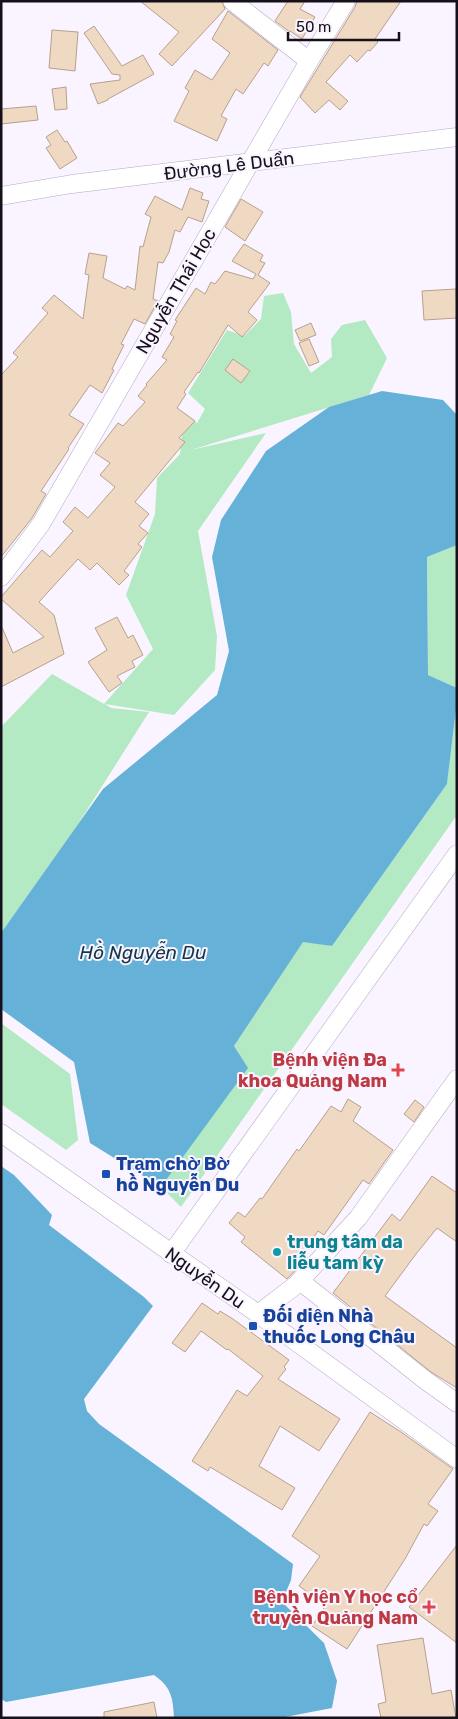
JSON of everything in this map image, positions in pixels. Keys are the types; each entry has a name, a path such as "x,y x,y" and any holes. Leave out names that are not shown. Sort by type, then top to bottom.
{"street":[{"path":"232,1 308,61"},
{"name":"Nguyễn Thái Học","path":"1,577 41,524 308,61 346,1"},
{"name":"Đường Lê Duẩn","path":"1,196 72,184 457,137"},
{"path":"171,1254 457,854"},
{"path":"258,1314 300,1281 358,1218 457,1079"},
{"name":"Nguyễn Du","path":"1,1133 258,1314 457,1459"},
{"path":"300,1281 457,1403"}],"green space":[{"path":"283,293 291,312 294,344 311,373 332,357 331,339 342,325 365,320 387,358 369,395 191,450 266,433 198,531 217,636 215,670 174,715 105,704 111,708 149,712 75,829 1,933 1,727 52,674 104,704 153,649 126,595 155,514 157,478 180,454 182,435 176,430 185,413 197,423 205,409 188,393 227,330 244,336 261,319 264,296"},
{"path":"457,545 457,688 428,675 427,557"},
{"path":"457,701 457,815 181,1207 161,1187 247,1068 234,1046 303,941 332,946 447,784"},
{"path":"1,1023 70,1074 78,1140 66,1150 1,1104"}],"water":[{"name":"Hồ Nguyễn Du","path":"382,391 443,400 457,415 457,545 427,557 428,675 457,688 447,784 332,946 303,942 234,1046 248,1068 161,1187 90,1143 74,1062 1,1009 1,933 103,789 217,695 229,651 212,557 221,520 266,451 329,407"},
{"path":"1,1166 14,1175 52,1215 49,1225 144,1297 153,1306 84,1399 87,1411 99,1424 293,1564 291,1580 282,1602 324,1643 337,1681 332,1708 280,1718 174,1718 173,1704 168,1688 154,1675 6,1702 1,1699"}],"building":[{"path":"140,1 222,1 225,9 172,66 159,54 179,32"},
{"path":"288,1 305,1 300,9 315,17 302,39 275,21"},
{"path":"357,1 401,1 375,39 378,42 370,51 368,50 357,62 350,55 326,82 348,101 340,110 329,100 315,113 300,97"},
{"path":"228,11 278,50 268,66 264,63 243,94 236,89 221,116 227,119 217,141 174,121 189,91 185,88 195,70 212,80 230,53 212,39"},
{"path":"94,26 122,66 143,55 154,74 98,104 90,84 120,80 120,75 112,74 84,33"},
{"path":"52,30 78,32 75,71 49,68"},
{"path":"66,87 67,109 55,110 52,89"},
{"path":"36,106 38,120 1,124 1,109"},
{"path":"57,130 65,142 67,141 77,158 60,169 46,148 51,145 46,137"},
{"path":"190,188 203,193 201,199 209,201 202,222 188,217 180,232 175,230 169,252 163,263 158,262 153,299 158,301 145,324 134,319 121,344 124,345 102,393 90,385 69,415 84,424 41,491 46,494 32,518 1,557 1,375 18,357 13,353 48,313 42,308 54,295 83,319 89,275 85,274 89,253 107,256 103,278 125,289 127,286 135,290 140,246 143,247 151,217 145,214 155,196 182,210"},
{"path":"241,199 263,212 245,241 225,227"},
{"path":"244,244 263,255 260,261 265,263 258,275 270,283 248,312 257,320 242,337 228,325 199,373 184,392 186,394 177,408 195,421 179,438 185,442 135,502 149,514 139,526 148,533 138,544 142,547 124,571 129,575 119,585 97,563 90,570 78,559 39,602 54,615 64,654 1,687 1,625 13,653 44,637 1,597 42,550 50,557 73,531 63,522 75,507 88,518 115,487 100,475 110,463 95,453 118,423 123,426 145,402 138,396 167,360 162,357 174,337 170,334 177,321 175,320 196,288 205,294 211,282 215,284 225,271 253,279 256,274 232,261"},
{"path":"456,289 457,318 424,320 422,291"},
{"path":"311,323 316,335 300,341 295,330"},
{"path":"309,339 319,362 309,366 299,343"},
{"path":"233,359 250,371 241,383 225,370"},
{"path":"117,617 128,638 133,635 143,655 132,661 135,667 117,676 122,683 109,692 88,662 107,650 95,628"},
{"path":"348,1099 361,1107 353,1121 393,1150 369,1184 363,1180 324,1235 318,1231 303,1253 308,1257 287,1279 241,1242 245,1237 229,1223 238,1212 245,1217 260,1198 262,1199 297,1149 299,1151 331,1106 341,1112"},
{"path":"415,1100 424,1107 414,1122 404,1114"},
{"path":"432,1176 457,1193 457,1242 437,1228 385,1296 457,1348 457,1388 431,1372 333,1293 392,1214 400,1221"},
{"path":"202,1303 218,1314 220,1311 233,1319 289,1360 284,1367 286,1369 278,1379 340,1419 319,1451 280,1426 259,1466 295,1488 282,1510 210,1467 208,1471 192,1461 237,1390 247,1396 263,1376 201,1331 185,1352 172,1343"},
{"path":"370,1412 453,1469 428,1504 438,1511 427,1526 424,1524 405,1559 347,1649 312,1626 326,1605 299,1586 320,1556 292,1536"},
{"path":"457,1545 457,1643 409,1607"},
{"path":"423,1638 432,1694 451,1690 456,1718 381,1718 378,1704 386,1702 377,1645"},
{"path":"154,1702 157,1718 104,1718 104,1712"}],"place":[{"name":"Bệnh viện Đa khoa Quảng Nam","path":"398,1070"},
{"name":"Trạm chờ Bờ hồ Nguyễn Du","path":"106,1174"},
{"name":"trung tâm da liễu tam kỳ","path":"277,1252"},
{"name":"Đối diện Nhà thuốc Long Châu","path":"253,1326"},
{"name":"Bệnh viện Y học cổ truyền Quảng Nam","path":"429,1607"}]}
